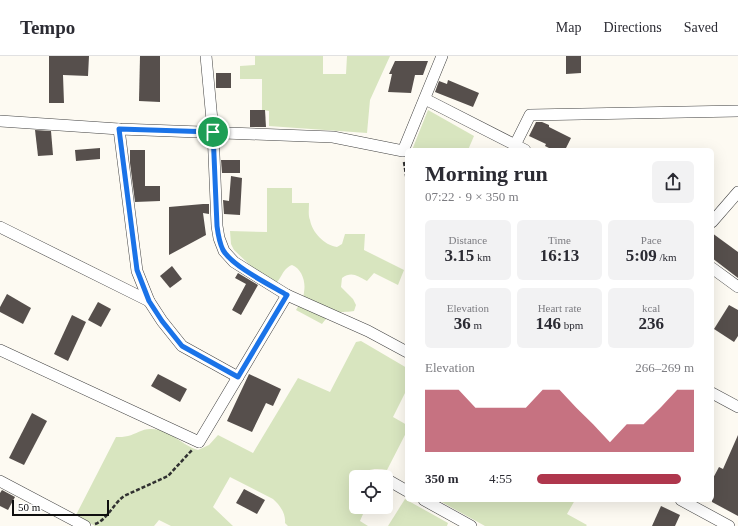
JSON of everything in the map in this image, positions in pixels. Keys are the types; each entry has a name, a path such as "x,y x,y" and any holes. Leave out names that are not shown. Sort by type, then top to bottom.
{"street":[{"path":"206,56 213,132 217,226 219,238 224,251 234,262 287,295 368,331 405,351"},
{"path":"0,121 119,129 333,137 403,151 442,56"},
{"path":"425,99 520,147 530,115 738,111"},
{"path":"119,129 137,270 149,301 162,321 182,346 238,377"},
{"path":"714,220 738,192"},
{"path":"0,227 149,301"},
{"path":"714,269 738,287"},
{"path":"0,350 199,442 287,295"},
{"path":"714,394 738,407"},
{"path":"0,481 89,525"},
{"path":"393,483 405,490"},
{"path":"428,502 471,526"},
{"path":"685,502 729,526"}],"path":[{"path":"403,151 405,166"},
{"path":"89,525 102,521 118,501 124,496 168,476 199,442"}],"green space":[{"path":"255,56 323,56 323,74 346,74 347,56 390,56 370,100 367,133 269,126 269,111 262,110 262,79 240,79 240,66 255,65"},
{"path":"428,110 474,136 469,148 413,148"},
{"path":"267,188 292,188 292,203 309,203 309,216 313,229 323,241 332,246 337,247 342,244 345,234 365,234 364,250 404,270 398,285 374,273 367,281 354,275 349,275 342,278 341,287 353,299 356,305 354,311 333,313 322,324 296,310 304,294 304,280 301,273 292,265 288,267 277,282 272,286 234,250 231,244 230,231 267,232"},
{"path":"361,341 405,367 405,393 393,417 405,424 405,435 387,470 349,470 349,514 363,514 360,521 368,526 288,526 285,523 285,516 282,510 273,499 230,477 213,507 233,526 171,526 159,520 154,526 95,526 76,515 116,437 128,436 147,429 157,429 198,450 209,445 218,435 253,453 298,378 330,392 356,342"},
{"path":"405,499 405,502 410,502 448,523 447,526 388,526"},
{"path":"442,502 574,502 567,514 587,525 586,526 485,526"}],"building":[{"path":"49,56 89,56 88,76 63,75 64,103 49,103"},
{"path":"140,56 160,56 160,102 139,101"},
{"path":"566,56 581,56 581,73 566,74"},
{"path":"395,61 428,61 423,75 415,75 411,93 388,92 392,74 389,74"},
{"path":"216,73 231,73 231,88 216,88"},
{"path":"448,80 479,93 473,107 435,92 439,81 447,84"},
{"path":"250,110 265,110 266,127 250,127"},
{"path":"536,122 542,122 571,138 566,148 549,148 545,146 546,144 529,136"},
{"path":"35,130 51,131 53,155 38,156"},
{"path":"100,148 100,159 76,161 75,150"},
{"path":"130,150 145,150 145,186 160,186 160,201 135,202 130,163"},
{"path":"221,160 240,160 240,173 222,173"},
{"path":"231,176 242,178 240,215 224,214 223,200 229,201"},
{"path":"209,204 209,214 203,213 206,235 169,255 169,207"},
{"path":"714,234 738,252 738,278 714,260"},
{"path":"172,266 182,279 170,288 160,276"},
{"path":"238,273 258,285 241,315 232,310 246,284 235,278"},
{"path":"7,294 31,308 23,324 0,312 0,307"},
{"path":"98,302 111,309 101,327 88,320"},
{"path":"729,305 738,310 738,336 734,342 714,329"},
{"path":"72,315 86,322 68,361 54,354"},
{"path":"158,374 187,389 180,402 151,386"},
{"path":"249,374 281,389 273,406 266,403 252,432 227,421"},
{"path":"32,413 47,421 24,465 9,458"},
{"path":"738,435 738,516 712,502 714,502 714,476 719,467 723,469"},
{"path":"244,489 265,500 257,514 236,503"},
{"path":"2,490 15,497 8,510 0,506 0,493"},
{"path":"661,506 680,515 675,526 652,526"}],"route":[{"path":"119,129 213,132 217,226 219,238 224,251 234,262 287,295 238,377 182,346 162,321 149,301 137,270 119,129"}]}
